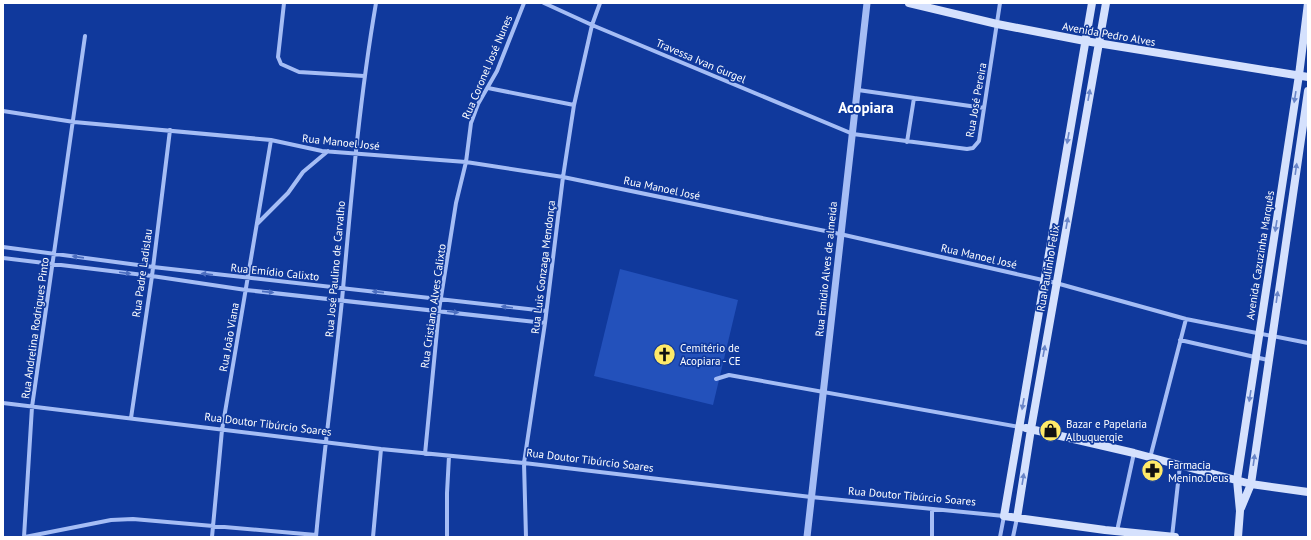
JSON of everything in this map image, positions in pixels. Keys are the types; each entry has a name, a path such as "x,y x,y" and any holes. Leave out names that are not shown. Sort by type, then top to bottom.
{"main road":[{"name":"Avenida Pedro Alves","path":"909,3 997,24 1085,41 1308,77"},
{"name":"Rua Paulinho Felix","path":"1004,516 1092,3"},
{"name":"Rua Paulinho Felix","path":"1017,518 1056,283 1106,3"},
{"name":"Avenida Cazuzinha Marquês","path":"1238,537 1240,511 1237,480 1299,75 1308,3"},
{"name":"Avenida Cazuzinha Marquês","path":"1240,511 1251,484 1271,336 1308,91"},
{"path":"1019,427 1134,454 1251,484 1308,492"},
{"name":"Rua Doutor Tibúrcio Soares","path":"1004,516 1105,534 1173,537"}],"street":[{"path":"284,3 278,57 281,64 299,72 364,76"},
{"name":"Rua José Paulino de Carvalho","path":"316,536 325,442 342,300 355,153 364,76 376,3"},
{"name":"Rua Coronel José Nunes","path":"466,162 471,123 478,104 488,88 524,3"},
{"name":"Travessa Ivan Gurgel","path":"544,3 592,25 853,134"},
{"name":"Rua Luis Gonzaga Mendonça","path":"526,537 524,463 545,323 574,105 592,25 600,3"},
{"name":"Rua Emídio Alves de almeida","path":"807,537 867,3"},
{"name":"Rua José Pereira","path":"853,134 967,149 973,148 979,141 1000,3"},
{"name":"Rua Andrelina Rodrigues Pinto","path":"24,537 32,407 74,122 85,36"},
{"path":"488,88 574,105"},
{"path":"858,90 984,108"},
{"path":"907,142 914,98"},
{"name":"Rua Manoel José","path":"3,111 74,122 271,140 328,151 466,162 564,177 840,234 1044,280 1186,319 1308,343"},
{"name":"Rua Padre Ladislau","path":"131,418 143,328 152,276 170,130"},
{"name":"Rua João Viana","path":"212,537 222,430 271,140"},
{"path":"256,225 288,193 303,172 328,151"},
{"name":"Rua Cristiano Alves Calixto","path":"425,454 439,310 442,299 456,203 466,162"},
{"name":"Rua Emídio Calixto","path":"3,247 153,267 546,311"},
{"name":"Rua Emídio Calixto","path":"3,258 152,276 246,290 439,310 545,323"},
{"path":"1150,458 1186,319"},
{"path":"1180,340 1268,360"},
{"path":"716,379 729,375 1019,427"},
{"name":"Rua Doutor Tibúrcio Soares","path":"3,403 425,454 524,463 811,497 1004,516"},
{"path":"373,537 381,449"},
{"path":"1117,534 1134,454"},
{"path":"447,537 447,493 450,456"},
{"path":"1173,537 1180,466"},
{"path":"932,509 932,537"},
{"name":"Rua Paulinho Felix","path":"1000,537 1004,516"},
{"name":"Rua Paulinho Felix","path":"1013,537 1017,518"},
{"path":"24,537 111,520 133,519 212,525 316,536"}],"shaded area":[{"path":"620,269 738,300 713,405 594,376"}],"place":[{"name":"Cemitério de Acopiara - CE","path":"664,354"},
{"name":"Bazar e Papelaria Albuquerqie","path":"1051,430"},
{"name":"Farmacia Menino.Deus","path":"1152,471"}],"district":[{"name":"Acopiara","path":"866,108"}]}
